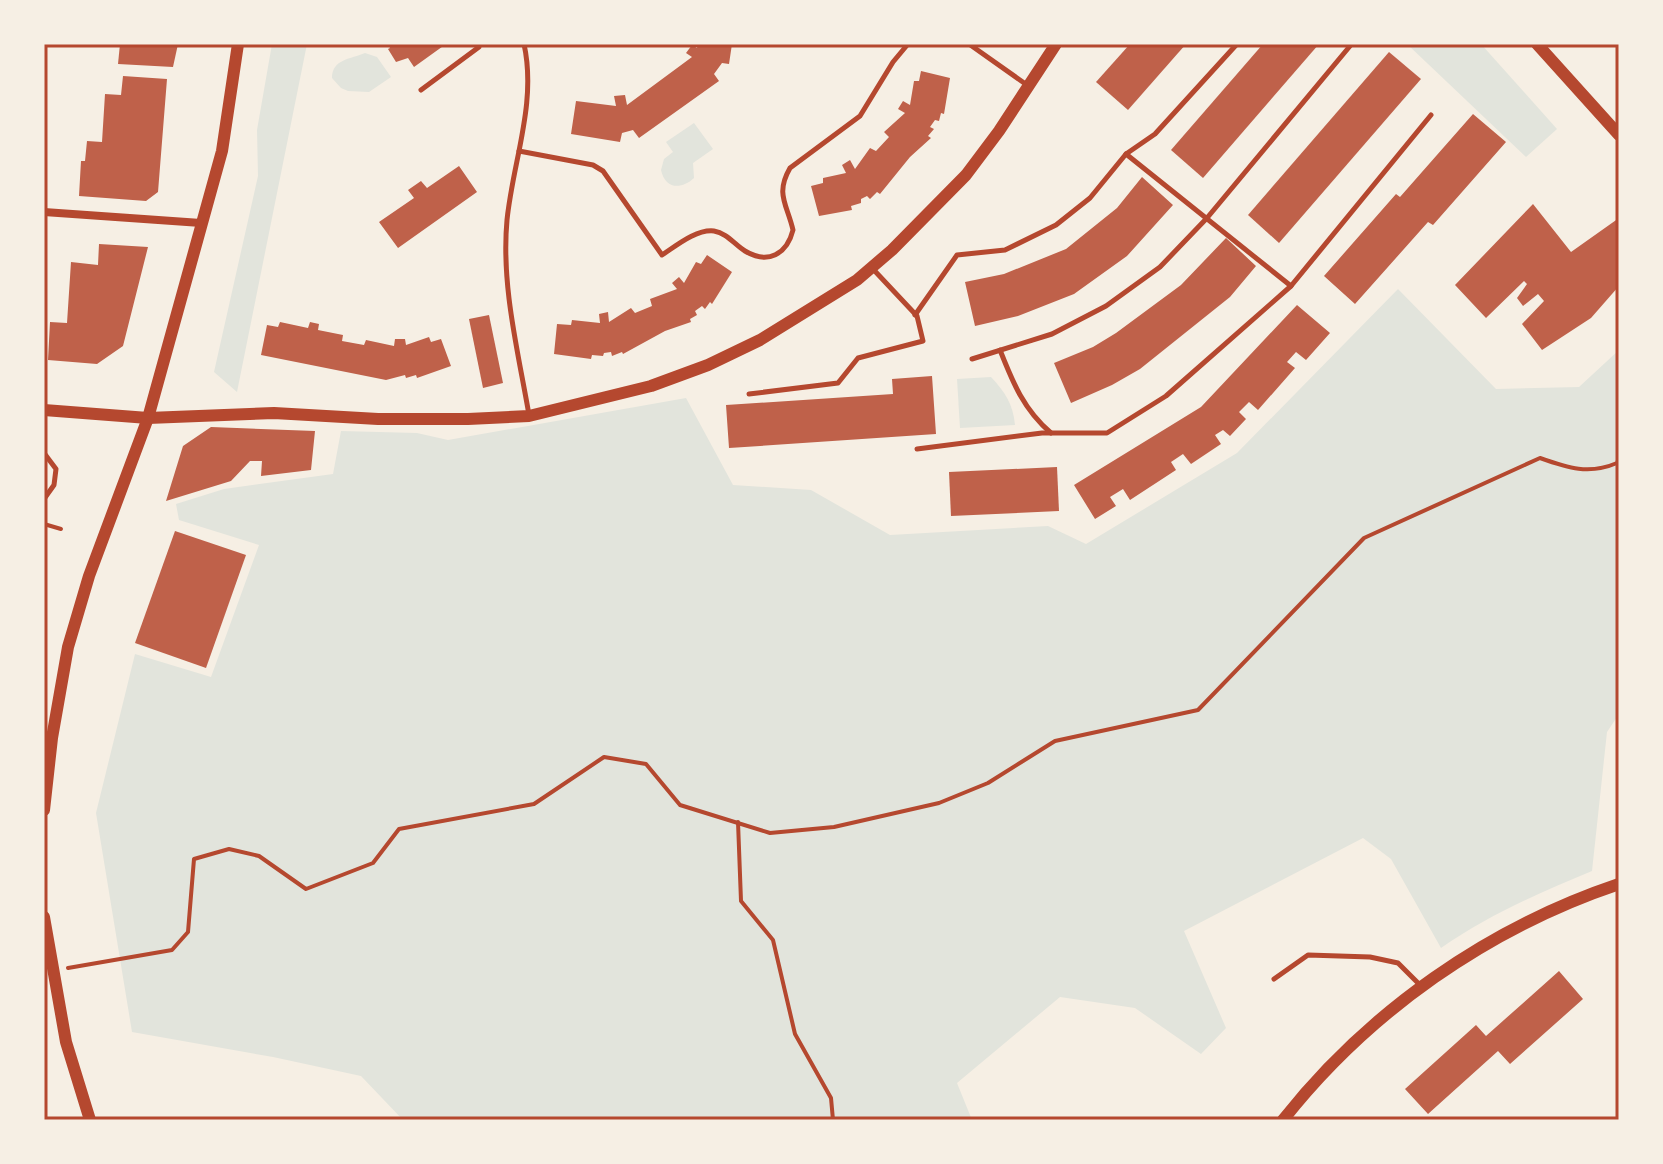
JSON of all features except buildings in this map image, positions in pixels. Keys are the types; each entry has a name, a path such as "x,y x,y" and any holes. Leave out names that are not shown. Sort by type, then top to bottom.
{"street":[{"path":"44,810 57,710 75,624 89,576 148,418 222,151 238,44"},
{"path":"44,410 148,418 274,413 378,419 529,416 651,386 708,365 760,340 807,313 871,267 932,212 966,175 1056,44"},
{"path":"1537,44 1619,135"},
{"path":"44,212 201,223"},
{"path":"1283,1120 1341,1055 1422,987 1471,953 1540,915 1619,884"},
{"path":"44,917 66,1042 90,1120"}],"lane":[{"path":"421,90 479,44"},
{"path":"524,44 528,60 529,97 507,219 507,283 529,416"},
{"path":"519,151 593,165 603,171 662,255 698,234 712,230 725,235 748,253 775,257 784,251 793,230 782,193 783,180 790,168 860,116 893,62 908,44"},
{"path":"969,44 1029,87"},
{"path":"915,315 957,255 1005,250 1056,225 1090,198 1126,154 1155,134 1237,44"},
{"path":"972,359 1052,334 1106,306 1160,267 1207,218 1350,46"},
{"path":"917,449 1052,433 1107,433 1166,396 1291,286 1431,115"},
{"path":"1126,154 1291,286"},
{"path":"749,394 838,383 858,358 923,341 915,315 871,267"},
{"path":"1000,350 1017,394 1034,419 1052,433"},
{"path":"44,453 56,469 54,485 44,499"},
{"path":"1274,979 1308,955 1370,957 1398,963 1422,987"}],"path":[{"path":"60,969 172,950 188,932 194,859 229,849 259,856 306,889 373,863 399,829 534,804 604,757 646,764 680,805 770,833 834,827 939,803 988,783 1055,741 1198,710 1364,538 1540,458 1563,467 1599,471 1617,463 1619,458"},
{"path":"44,524 61,529"},
{"path":"738,822 741,901 773,940 795,1034 831,1098 833,1120"}],"shaded area":[{"path":"272,44 307,44 237,392 214,372 258,176 257,130"},
{"path":"1407,44 1481,44 1557,129 1526,157"},
{"path":"365,53 377,57 391,77 369,92 341,88 332,78 335,67"},
{"path":"694,123 713,149 693,163 694,178 674,186 666,181 661,170 664,159 673,152 666,142"},
{"path":"1398,289 1496,389 1579,387 1619,350 1619,714 1607,732 1592,871 1495,915 1441,948 1391,859 1363,838 1184,931 1226,1028 1201,1054 1135,1008 1060,997 957,1083 972,1120 403,1120 361,1076 132,1032 96,813 135,654 211,677 259,545 179,520 176,504 224,489 333,474 341,431 417,433 448,440 686,398 733,485 811,490 890,535 1048,526 1086,544 1237,453"},
{"path":"991,377 1008,399 1015,425 960,428 957,379"}]}
